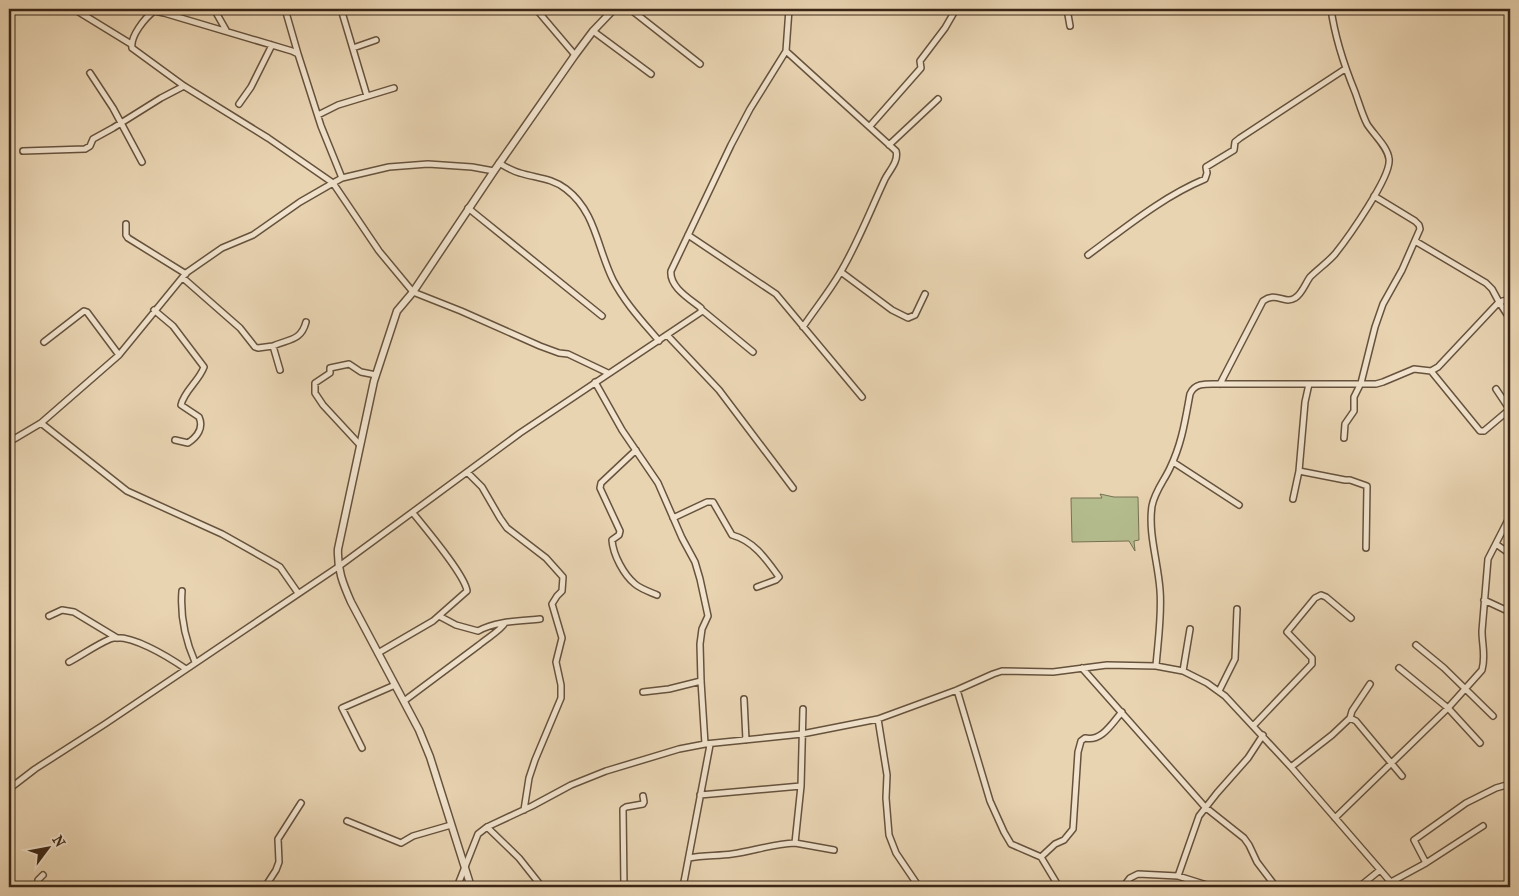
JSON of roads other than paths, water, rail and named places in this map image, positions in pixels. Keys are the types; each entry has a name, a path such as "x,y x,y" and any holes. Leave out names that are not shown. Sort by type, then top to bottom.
{"street":[{"path":"74,9 131,44 132,48 142,56 184,86 268,138 333,182 379,251 413,292 540,346 559,353 568,354 608,373"},
{"path":"214,9 226,30"},
{"path":"285,9 318,115 342,178"},
{"path":"341,9 367,96"},
{"path":"536,9 575,56"},
{"path":"471,887 430,757 404,701 341,581 338,566 338,549 376,375 394,317 399,307 413,292 494,170 593,31 614,9"},
{"path":"630,9 700,64"},
{"path":"753,352 702,310 673,283 670,277 671,271 746,116 786,52 789,9"},
{"path":"870,126 921,68 920,61 945,28 956,9"},
{"path":"1067,9 1070,26"},
{"path":"1220,384 1263,301 1274,296 1288,300 1300,294 1310,277 1335,254 1374,196 1387,172 1390,161 1388,154 1367,123 1345,68 1334,31 1331,9"},
{"path":"131,44 144,20 154,11 159,10 298,54"},
{"path":"593,31 651,74"},
{"path":"353,48 376,40"},
{"path":"239,104 251,87 272,45"},
{"path":"786,52 870,126 896,151 897,155 872,212 841,272 802,327"},
{"path":"1088,255 1161,202 1205,178 1206,167 1234,150 1235,142 1240,138 1345,68"},
{"path":"90,73 142,162"},
{"path":"23,151 85,149 90,146 93,139 184,86"},
{"path":"318,115 338,105 394,88"},
{"path":"889,145 938,99"},
{"path":"499,163 518,173 555,182 578,199 589,215 604,258 623,298 659,341"},
{"path":"9,442 41,423 120,355 154,310 184,276 222,248 253,235 300,202 333,182 342,178 389,167 428,164 494,170"},
{"path":"1344,438 1345,424 1354,411 1354,397 1361,383 1374,327 1383,304 1402,270 1420,229 1419,224 1374,196"},
{"path":"468,208 602,316"},
{"path":"126,224 126,235 128,238 184,276 240,328 256,347 273,346 300,337 306,322"},
{"path":"688,235 773,291 862,397"},
{"path":"1415,241 1486,282 1510,319"},
{"path":"841,272 892,310 908,318 915,315 925,294"},
{"path":"1156,666 1160,590 1152,505 1156,493 1173,462 1182,438 1192,389 1197,385 1220,384 1376,384 1414,369 1431,371 1438,367 1499,302 1510,301 1507,313"},
{"path":"154,310 173,326 204,367 201,375 181,405 199,417 201,427 195,438 188,443 175,440"},
{"path":"9,789 35,769 105,724 338,566 467,472 702,310"},
{"path":"44,342 84,311 96,323 120,355"},
{"path":"667,335 719,390 793,488"},
{"path":"273,346 280,370"},
{"path":"360,445 322,405 315,392 315,383 330,373 330,368 345,364 349,364 361,372 376,375"},
{"path":"1431,371 1480,431 1484,431 1510,409 1496,389"},
{"path":"595,382 622,430 658,483 688,551 695,562 707,608 708,616 700,638 701,681 708,744 683,887"},
{"path":"1293,499 1299,470 1309,384"},
{"path":"41,423 127,491 222,534 280,567 298,593"},
{"path":"636,450 601,483 600,491 620,531 619,535 612,540 614,552 629,578 637,586 657,595"},
{"path":"1173,462 1239,505"},
{"path":"1299,470 1348,477 1367,486 1366,548"},
{"path":"467,472 482,487 507,528 546,558 563,577 562,591 556,596 552,604 562,638 556,662 561,685 561,698 529,778 524,810"},
{"path":"673,518 707,502 713,502 732,535 746,540 755,546 779,577 757,587"},
{"path":"378,653 439,616 467,591 466,584 413,513"},
{"path":"1335,818 1448,708 1482,670 1485,662 1482,631 1488,559 1510,516"},
{"path":"1496,544 1510,554"},
{"path":"182,591 185,637 195,662"},
{"path":"1254,726 1312,664 1312,658 1287,632 1315,598 1326,597 1351,618"},
{"path":"1484,600 1510,612"},
{"path":"1219,692 1235,660 1236,609"},
{"path":"49,616 62,610 74,612 117,638 139,643 186,668"},
{"path":"439,616 456,625 478,631 485,627 504,623 540,619"},
{"path":"404,701 479,645 488,636 502,628 504,623"},
{"path":"1183,671 1190,629"},
{"path":"69,662 110,639 117,638"},
{"path":"1416,645 1444,668 1492,716"},
{"path":"457,887 475,838 486,827 524,810 571,785 606,771 679,749 802,734 878,719 1002,671 1042,672 1107,665 1156,666 1183,671 1207,683 1219,692 1254,726 1395,887"},
{"path":"1082,668 1205,807 1244,838 1257,862 1276,887"},
{"path":"1399,668 1448,708 1480,743"},
{"path":"643,692 669,689 701,681"},
{"path":"1291,767 1332,735 1350,718 1352,711 1370,684"},
{"path":"362,748 342,708 395,685"},
{"path":"957,690 990,801 1004,832 1011,844 1041,857 1059,887"},
{"path":"744,699 746,740"},
{"path":"794,843 801,786 803,709"},
{"path":"1041,857 1054,844 1064,840 1072,831 1078,752 1081,741 1085,738 1099,737 1122,712"},
{"path":"1350,718 1356,721 1402,776"},
{"path":"878,719 887,775 886,798 889,835 896,853 919,887"},
{"path":"1178,876 1196,822 1205,807 1248,758 1263,736"},
{"path":"1426,863 1414,840 1466,803 1496,788 1510,784"},
{"path":"700,795 801,786"},
{"path":"624,887 623,809 643,804 643,796"},
{"path":"266,887 279,862 278,839 301,803"},
{"path":"347,822 401,843 413,836 452,825"},
{"path":"1390,882 1426,863 1483,826"},
{"path":"486,827 519,858 542,887"},
{"path":"689,858 732,854 774,844 794,843 834,850"},
{"path":"1359,887 1380,870"},
{"path":"1123,887 1130,878 1138,874 1178,876 1200,885 1213,887"},
{"path":"37,887 38,880 43,875"}]}
